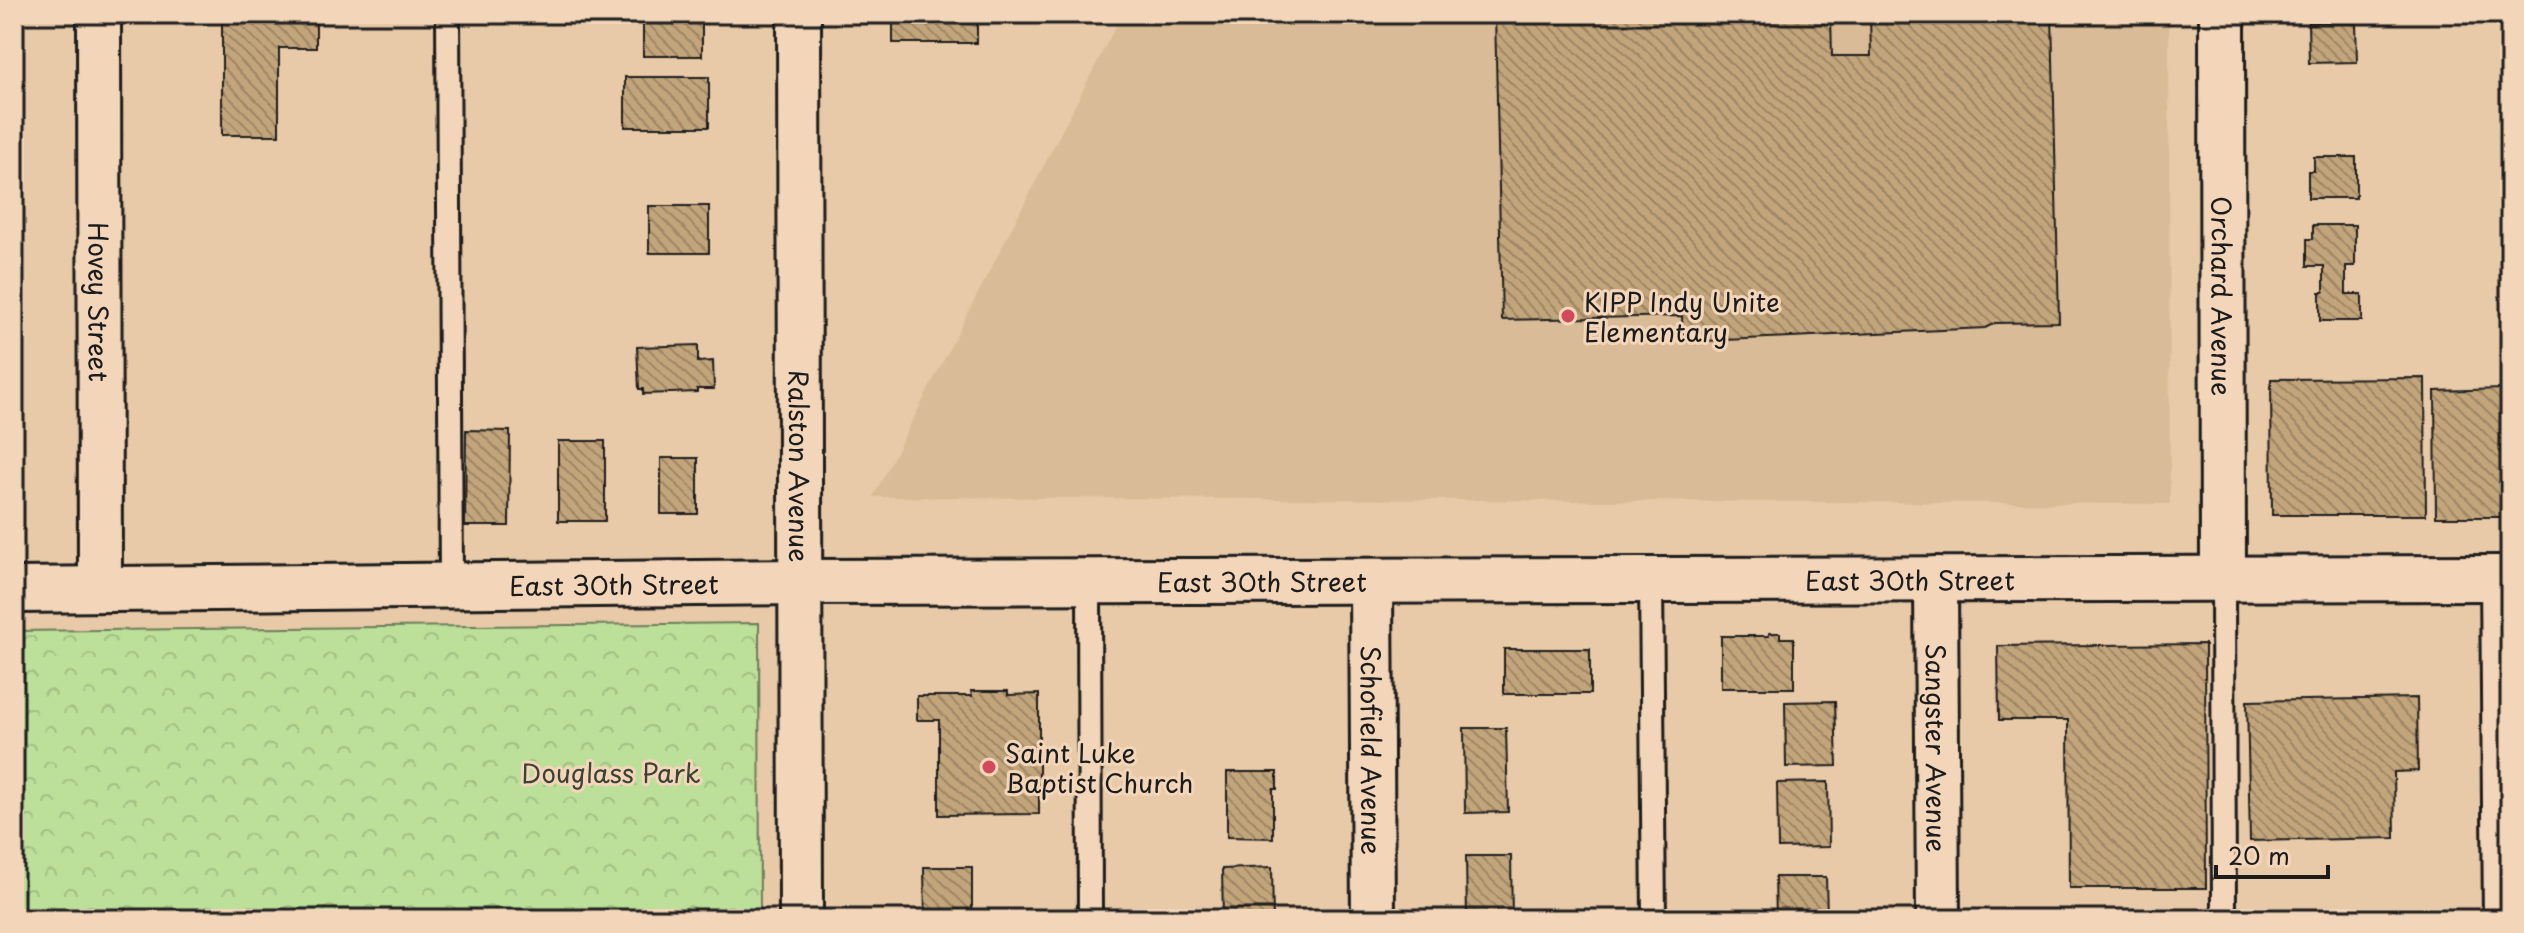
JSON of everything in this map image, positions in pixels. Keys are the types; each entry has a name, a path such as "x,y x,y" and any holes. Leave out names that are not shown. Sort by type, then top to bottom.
{"main road":[{"name":"Orchard Avenue","path":"2222,14 2223,579"},
{"name":"East 30th Street","path":"14,590 799,582 2506,578"}],"street":[{"name":"Hovey Street","path":"99,14 100,589"},
{"name":"Ralston Avenue","path":"799,14 801,919"},
{"name":"Sangster Avenue","path":"1936,578 1938,919"},
{"path":"2505,919 2506,578"},
{"name":"Schofield Avenue","path":"1371,582 1373,919"}],"lane":[{"path":"448,14 451,585"},
{"path":"2223,579 2224,919"},
{"path":"1651,580 1654,919"},
{"path":"1089,582 1090,919"}],"shaded area":[{"name":"KIPP Indy Unite Elementary","path":"1122,14 2169,14 2170,504 873,497"}],"green space":[{"name":"Douglass Park","path":"759,623 760,919 14,919 14,631"}],"building":[{"path":"222,14 316,14 316,48 279,48 279,135 222,135"},
{"path":"643,14 702,14 702,56 643,56"},
{"path":"893,14 977,14 977,43 893,43"},
{"path":"1495,14 1831,14 1832,56 1871,56 1870,14 2052,14 2059,322 1995,323 1985,328 1683,342 1682,316 1502,320"},
{"path":"2308,22 2356,22 2357,62 2309,63"},
{"path":"625,77 709,77 709,127 625,127"},
{"path":"2314,157 2356,157 2356,198 2308,198 2308,171 2314,171"},
{"path":"649,206 709,206 709,253 649,253"},
{"path":"2313,225 2355,225 2355,266 2346,266 2346,294 2362,294 2362,321 2320,321 2324,266 2307,266 2307,239 2313,239"},
{"path":"698,345 698,362 713,361 714,389 643,394 643,389 639,389 637,347"},
{"path":"2425,378 2426,515 2272,515 2271,379"},
{"path":"2503,389 2504,471 2510,471 2510,517 2436,517 2435,391"},
{"path":"466,430 510,431 509,526 465,526"},
{"path":"558,441 605,441 605,521 558,521"},
{"path":"661,458 698,458 698,514 661,514"},
{"path":"1769,633 1780,633 1780,638 1794,638 1794,688 1721,688 1721,636 1769,636"},
{"path":"2205,644 2206,888 2069,888 2068,720 1999,720 1998,646"},
{"path":"1504,649 1590,649 1590,694 1504,694"},
{"name":"Saint Luke Baptist Church","path":"971,691 1039,694 1039,814 939,815 939,720 917,720 917,696 972,696"},
{"path":"2417,698 2418,771 2394,772 2395,838 2250,841 2247,701"},
{"path":"1835,701 1837,766 1786,767 1785,702"},
{"path":"1464,728 1506,728 1508,812 1465,813"},
{"path":"1227,772 1277,772 1277,789 1273,789 1273,838 1227,837"},
{"path":"1828,782 1829,847 1778,848 1777,783"},
{"path":"1466,856 1511,856 1512,919 1467,919"},
{"path":"924,867 972,867 972,919 925,919"},
{"path":"1272,867 1273,919 1223,919 1222,869"},
{"path":"1775,877 1826,877 1827,919 1776,919"}],"place":[{"name":"KIPP Indy Unite Elementary","path":"1568,316"},
{"name":"Saint Luke Baptist Church","path":"989,767"}]}
